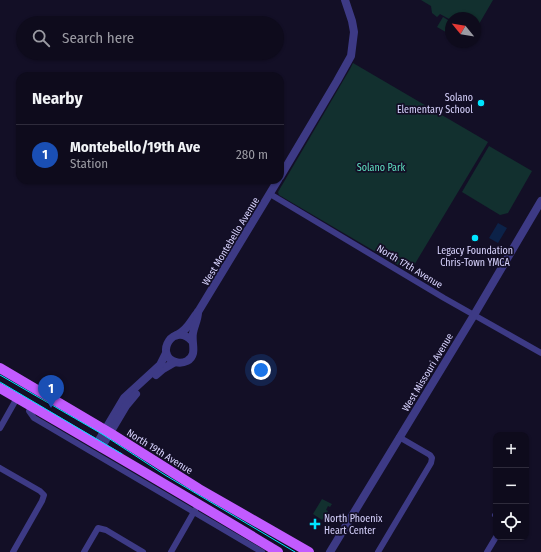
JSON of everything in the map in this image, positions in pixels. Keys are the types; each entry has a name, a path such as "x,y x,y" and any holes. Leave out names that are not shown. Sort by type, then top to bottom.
{"main road":[{"name":"North 19th Avenue","path":"0,368 107,431 188,482 309,552"},
{"path":"0,388 98,446 196,508 278,552"}],"street":[{"path":"284,170 338,82 351,56 354,32 345,0"},
{"name":"West Montebello Avenue","path":"177,335 185,330 198,312 276,184"},
{"name":"North 17th Avenue","path":"270,194 541,353"},
{"name":"West Missouri Avenue","path":"330,552 541,201"},
{"name":"West Montebello Avenue","path":"175,362 183,363 194,353 192,341 193,330 198,321 198,312"},
{"path":"98,446 124,398 160,365 166,353 166,348 170,338 177,335 185,335 192,341"},
{"path":"107,431 130,400 163,369 175,362 171,360 166,353"},
{"path":"0,428 17,398"},
{"path":"31,406 29,411 34,418 196,508 262,552"},
{"path":"378,552 428,468 432,458 430,455 399,437"},
{"path":"0,468 40,491 44,495 13,552"},
{"path":"171,552 196,508"},
{"path":"84,552 98,528 106,530 143,552"},
{"path":"487,552 494,540"}],"green space":[{"path":"421,0 493,0 481,21 481,12 445,12 445,17 440,14 437,17 432,13 431,6"},
{"path":"443,17 445,18 445,32 437,27"},
{"name":"Solano Park","path":"353,63 488,142 410,272 279,195 278,192"},
{"path":"489,146 532,171 508,213 500,215 462,192"},
{"path":"322,499 332,504 330,507 328,506 326,510 328,511 322,520 313,514"}],"water":[{"path":"498,223 507,228 498,243 489,238"}],"tram line":[{"path":"0,375 102,434 165,475 295,552"},
{"path":"0,382 122,454"}],"place":[{"name":"Solano Elementary School","path":"481,103"},
{"name":"Legacy Foundation Chris-Town YMCA","path":"475,238"},
{"name":"Montebello/19th Ave","path":"51,408"},
{"name":"North Phoenix Heart Center","path":"315,524"}]}
